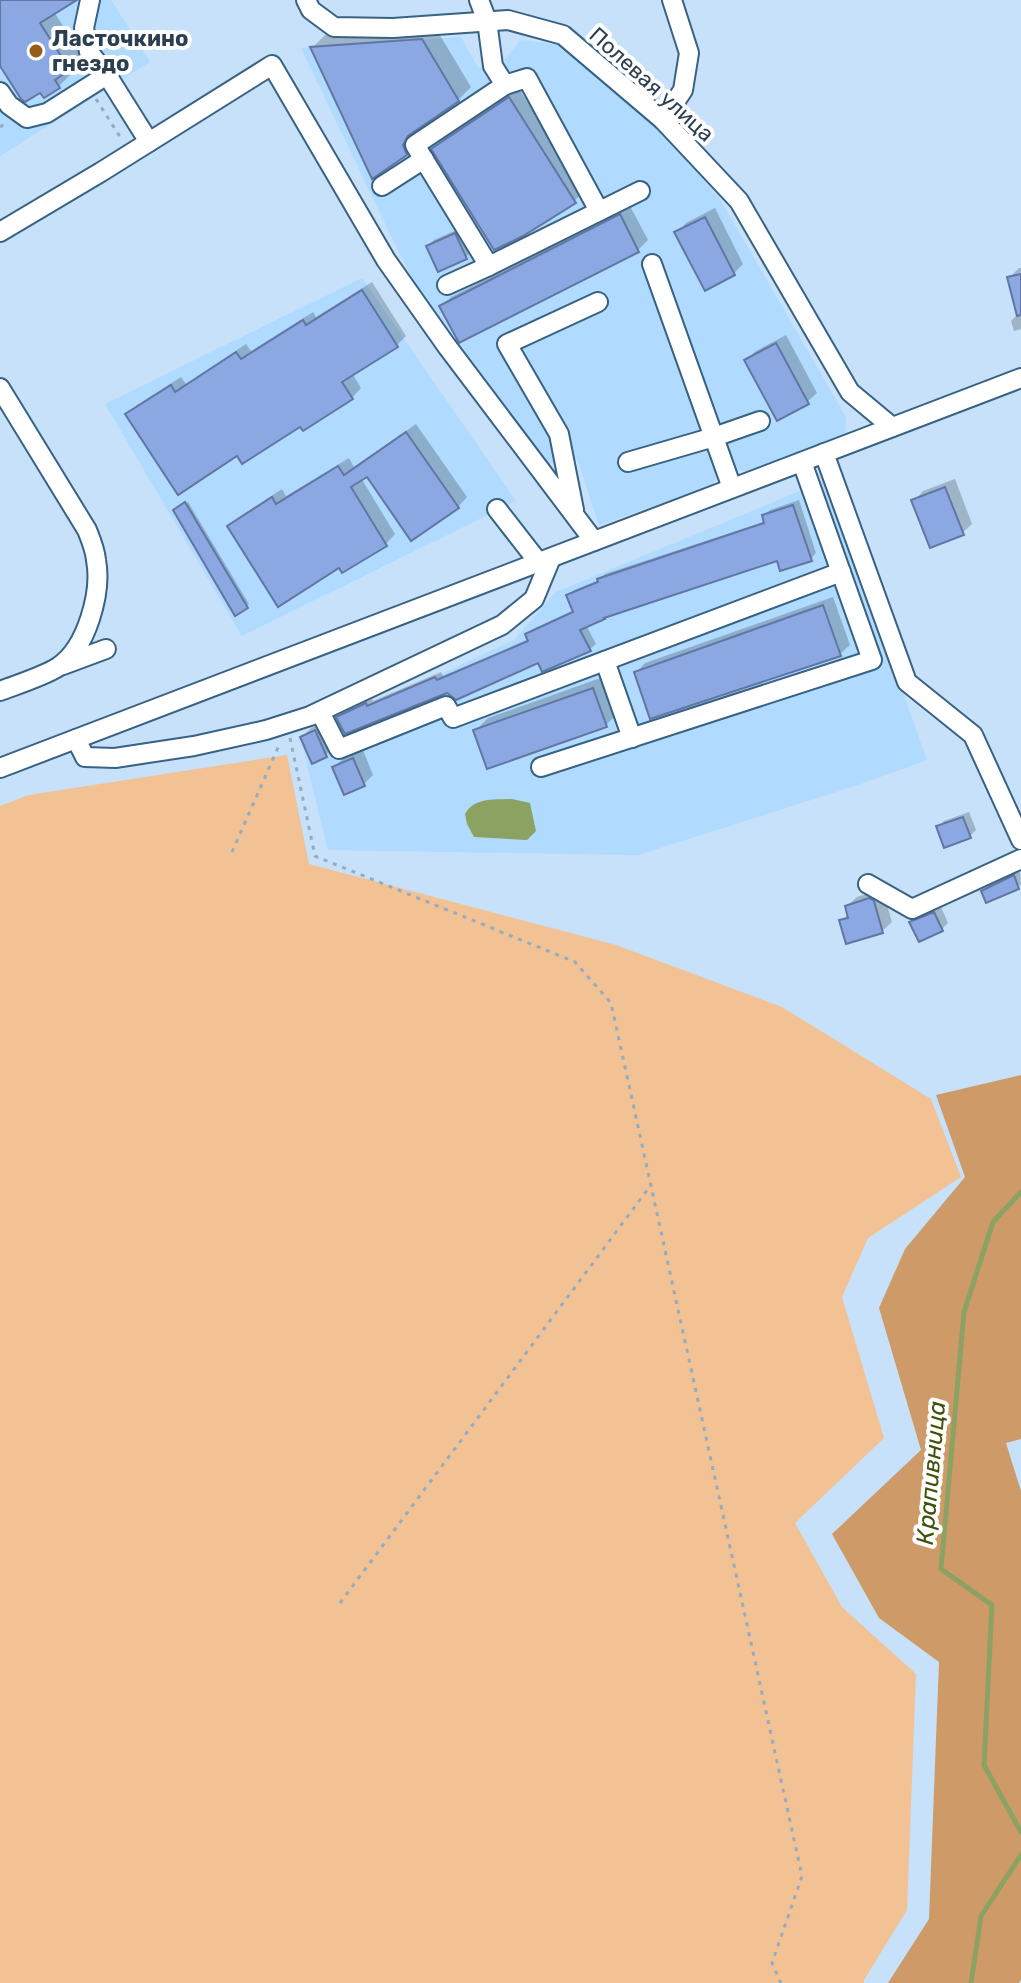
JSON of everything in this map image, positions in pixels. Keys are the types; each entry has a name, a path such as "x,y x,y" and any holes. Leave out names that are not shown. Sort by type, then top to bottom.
{"street":[{"path":"90,0 84,28 89,52 149,142"},
{"name":"Полевая улица","path":"306,0 311,10 334,27 393,28 508,20 563,35 663,120 739,201 850,392 892,427"},
{"path":"479,0 487,21 493,66 505,85"},
{"path":"663,120 683,90 689,53 672,0"},
{"path":"0,232 272,65 386,260 594,541"},
{"path":"0,92 9,105 27,118 47,113 107,75"},
{"path":"489,266 415,145 505,85 527,78 599,211"},
{"path":"382,186 424,159"},
{"path":"447,285 640,191"},
{"path":"652,264 732,488"},
{"path":"575,517 559,434 507,344 598,302"},
{"path":"0,768 1021,378"},
{"path":"0,388 87,530 97,562 95,602 89,621 70,655 58,667"},
{"path":"628,462 760,421"},
{"path":"824,453 907,682 973,735 1021,840"},
{"path":"541,767 872,660 802,462"},
{"path":"497,509 545,560"},
{"path":"76,739 85,757 115,758 194,746 266,730 320,712 502,625 534,599 545,560"},
{"path":"320,712 339,749 446,706 453,718 841,572"},
{"path":"0,691 106,649"},
{"path":"605,661 632,738"},
{"path":"868,884 912,909 1021,859"}],"path":[{"path":"89,88 130,154"},
{"path":"232,852 287,723"},
{"path":"287,723 315,856 575,962 611,1003 802,1876 772,1963 781,1983"},
{"path":"340,1603 651,1185"}],"shaded area":[{"path":"0,0 111,0 150,62 0,156"},
{"path":"461,37 478,68 500,65 521,40 561,45 646,116 720,199 846,417 845,438 749,472 731,468 718,473 713,485 599,525 577,459 549,464 447,341 406,267 301,48"},
{"path":"362,278 516,501 242,636 105,404"},
{"path":"827,480 927,760 638,855 328,850 301,740 369,705 514,640 556,592"},
{"path":"287,755 309,864 616,945 782,1007 931,1099 961,1177 868,1238 842,1297 884,1438 795,1523 842,1607 916,1674 907,1910 864,1983 0,1983 0,806 29,795"},
{"path":"512,799 530,803 536,831 527,840 474,837 465,814 469,809 486,800"},
{"path":"1021,1075 1021,1439 1006,1443 1021,1491 1021,1980 1019,1983 888,1983 929,1919 939,1662 879,1618 832,1534 921,1450 879,1308 905,1249 965,1177 936,1095"}],"building":[{"name":"Ласточкино гнездо","path":"0,0 77,0 40,23 70,70 55,80 60,88 44,98 40,93 25,102 0,66"},
{"path":"422,39 459,101 408,136 403,145 407,155 372,179 310,47"},
{"path":"509,97 576,203 494,250 431,149"},
{"path":"620,214 639,252 459,343 439,306"},
{"path":"705,217 735,275 705,291 674,232"},
{"path":"455,233 467,259 438,272 426,246"},
{"path":"1021,274 1021,315 1017,316 1007,277"},
{"path":"362,290 398,347 342,382 353,399 303,431 300,427 242,464 237,456 178,495 125,414 171,385 175,392 236,352 241,359 303,320 306,325"},
{"path":"776,343 809,404 777,421 744,360"},
{"path":"406,432 459,508 411,541 367,477 351,487 387,546 342,573 339,568 278,607 227,526 272,497 276,504 338,466 344,475"},
{"path":"945,487 964,535 930,548 911,500"},
{"path":"185,502 248,608 235,616 173,510"},
{"path":"793,505 812,561 780,571 777,561 604,618 580,630 591,651 542,672 538,663 456,700 447,693 345,734 336,717 435,677 437,680 528,641 525,634 573,612 566,595 598,582 597,579 764,523 762,515"},
{"path":"823,605 841,656 650,719 634,672"},
{"path":"593,688 607,727 487,769 473,730"},
{"path":"315,730 327,757 312,764 300,737"},
{"path":"353,758 365,786 344,795 332,767"},
{"path":"963,817 971,838 944,848 936,826"},
{"path":"1014,875 1019,889 986,903 981,891"},
{"path":"869,898 874,901 883,933 846,944 839,920 848,918 845,906"},
{"path":"934,912 943,931 919,942 909,922"}],"waterway":[{"name":"Крапивница","path":"1021,1192 993,1222 964,1312 941,1569 992,1605 984,1765 1021,1832"},
{"name":"Крапивница","path":"971,1983 981,1916 1021,1855"}],"place":[{"name":"Ласточкино гнездо","path":"36,51"}]}
